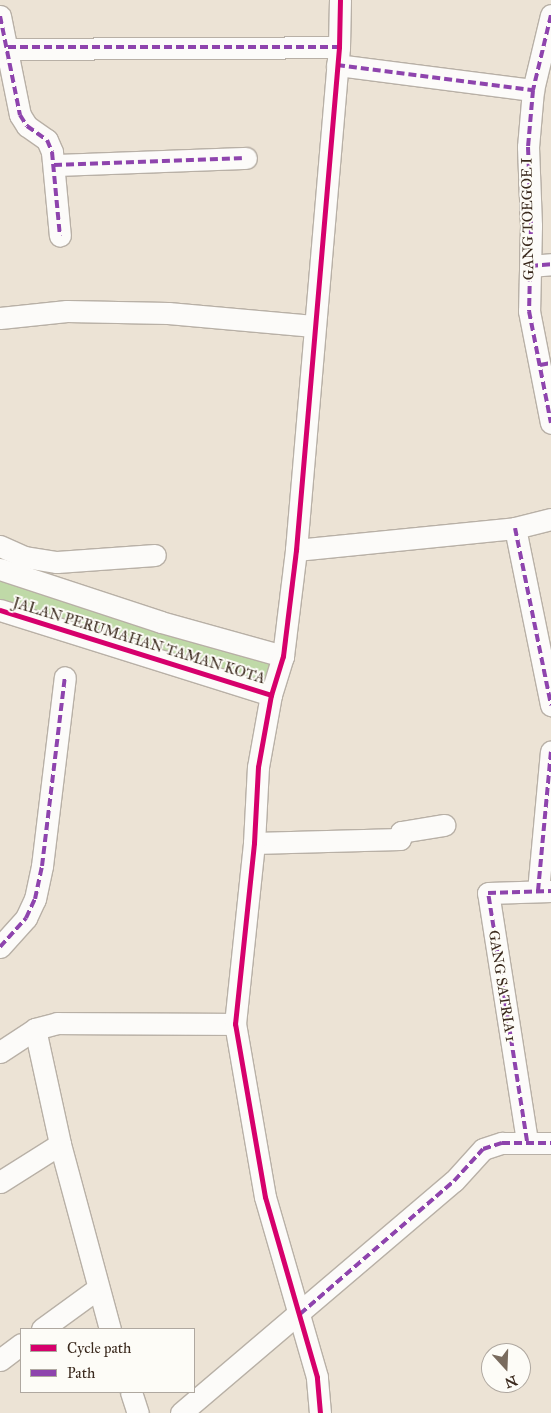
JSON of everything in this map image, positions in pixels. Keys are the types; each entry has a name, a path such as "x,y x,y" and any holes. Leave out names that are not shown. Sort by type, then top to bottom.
{"street":[{"path":"320,1413 317,1377 265,1197 235,1024 254,843 258,767 271,695 283,656 296,550 313,326 338,56 340,0"},
{"name":"GANG TOEGOE I","path":"551,15 533,90 528,147 532,226 530,311 551,423"},
{"path":"0,16 4,48 20,115 27,126 47,140 54,165 60,236"},
{"path":"4,48 338,56 533,90"},
{"path":"54,165 246,158"},
{"path":"530,266 551,264"},
{"path":"0,318 67,311 168,313 313,326"},
{"path":"296,550 515,528 551,520"},
{"path":"515,528 551,705"},
{"path":"0,546 25,557 57,562 154,555"},
{"name":"JALAN PERUMAHAN TAMAN KOTA","path":"0,569 161,622 283,656"},
{"name":"JALAN PERUMAHAN TAMAN KOTA","path":"0,610 271,695"},
{"path":"0,947 26,918 35,899 42,866 65,677"},
{"path":"544,891 551,752"},
{"path":"254,843 400,839 401,832 444,825"},
{"name":"GANG SATRIA 1","path":"527,1141 488,893 544,891"},
{"path":"0,1052 35,1029 58,1023 235,1024"},
{"path":"35,1029 60,1144 97,1289 110,1328"},
{"path":"181,1413 300,1314 454,1181 483,1149 502,1143 527,1141 551,1143"},
{"path":"0,1182 60,1144"},
{"path":"43,1328 97,1289"},
{"path":"0,1360 20,1345"},
{"path":"131,1393 138,1413"}],"green space":[{"path":"0,569 283,656 271,695 0,610"}],"marked path":[{"path":"551,15 533,90 528,147 531,226 529,311 551,423"},
{"path":"0,16 20,115 27,126 47,140 52,152 60,236"},
{"path":"8,47 339,47"},
{"path":"337,65 533,90"},
{"path":"54,165 246,158"},
{"path":"530,266 551,264"},
{"path":"540,365 551,363"},
{"path":"515,528 551,705"},
{"path":"0,947 26,918 35,899 42,866 65,677"},
{"path":"538,891 551,752"},
{"path":"527,1141 488,893 551,891"},
{"path":"300,1314 454,1181 483,1149 502,1143 551,1143"}],"cycle path":[{"path":"320,1413 317,1377 265,1197 235,1024 254,843 258,767 271,695 283,656 296,550 339,47 340,0"},
{"path":"0,610 271,695"}]}
